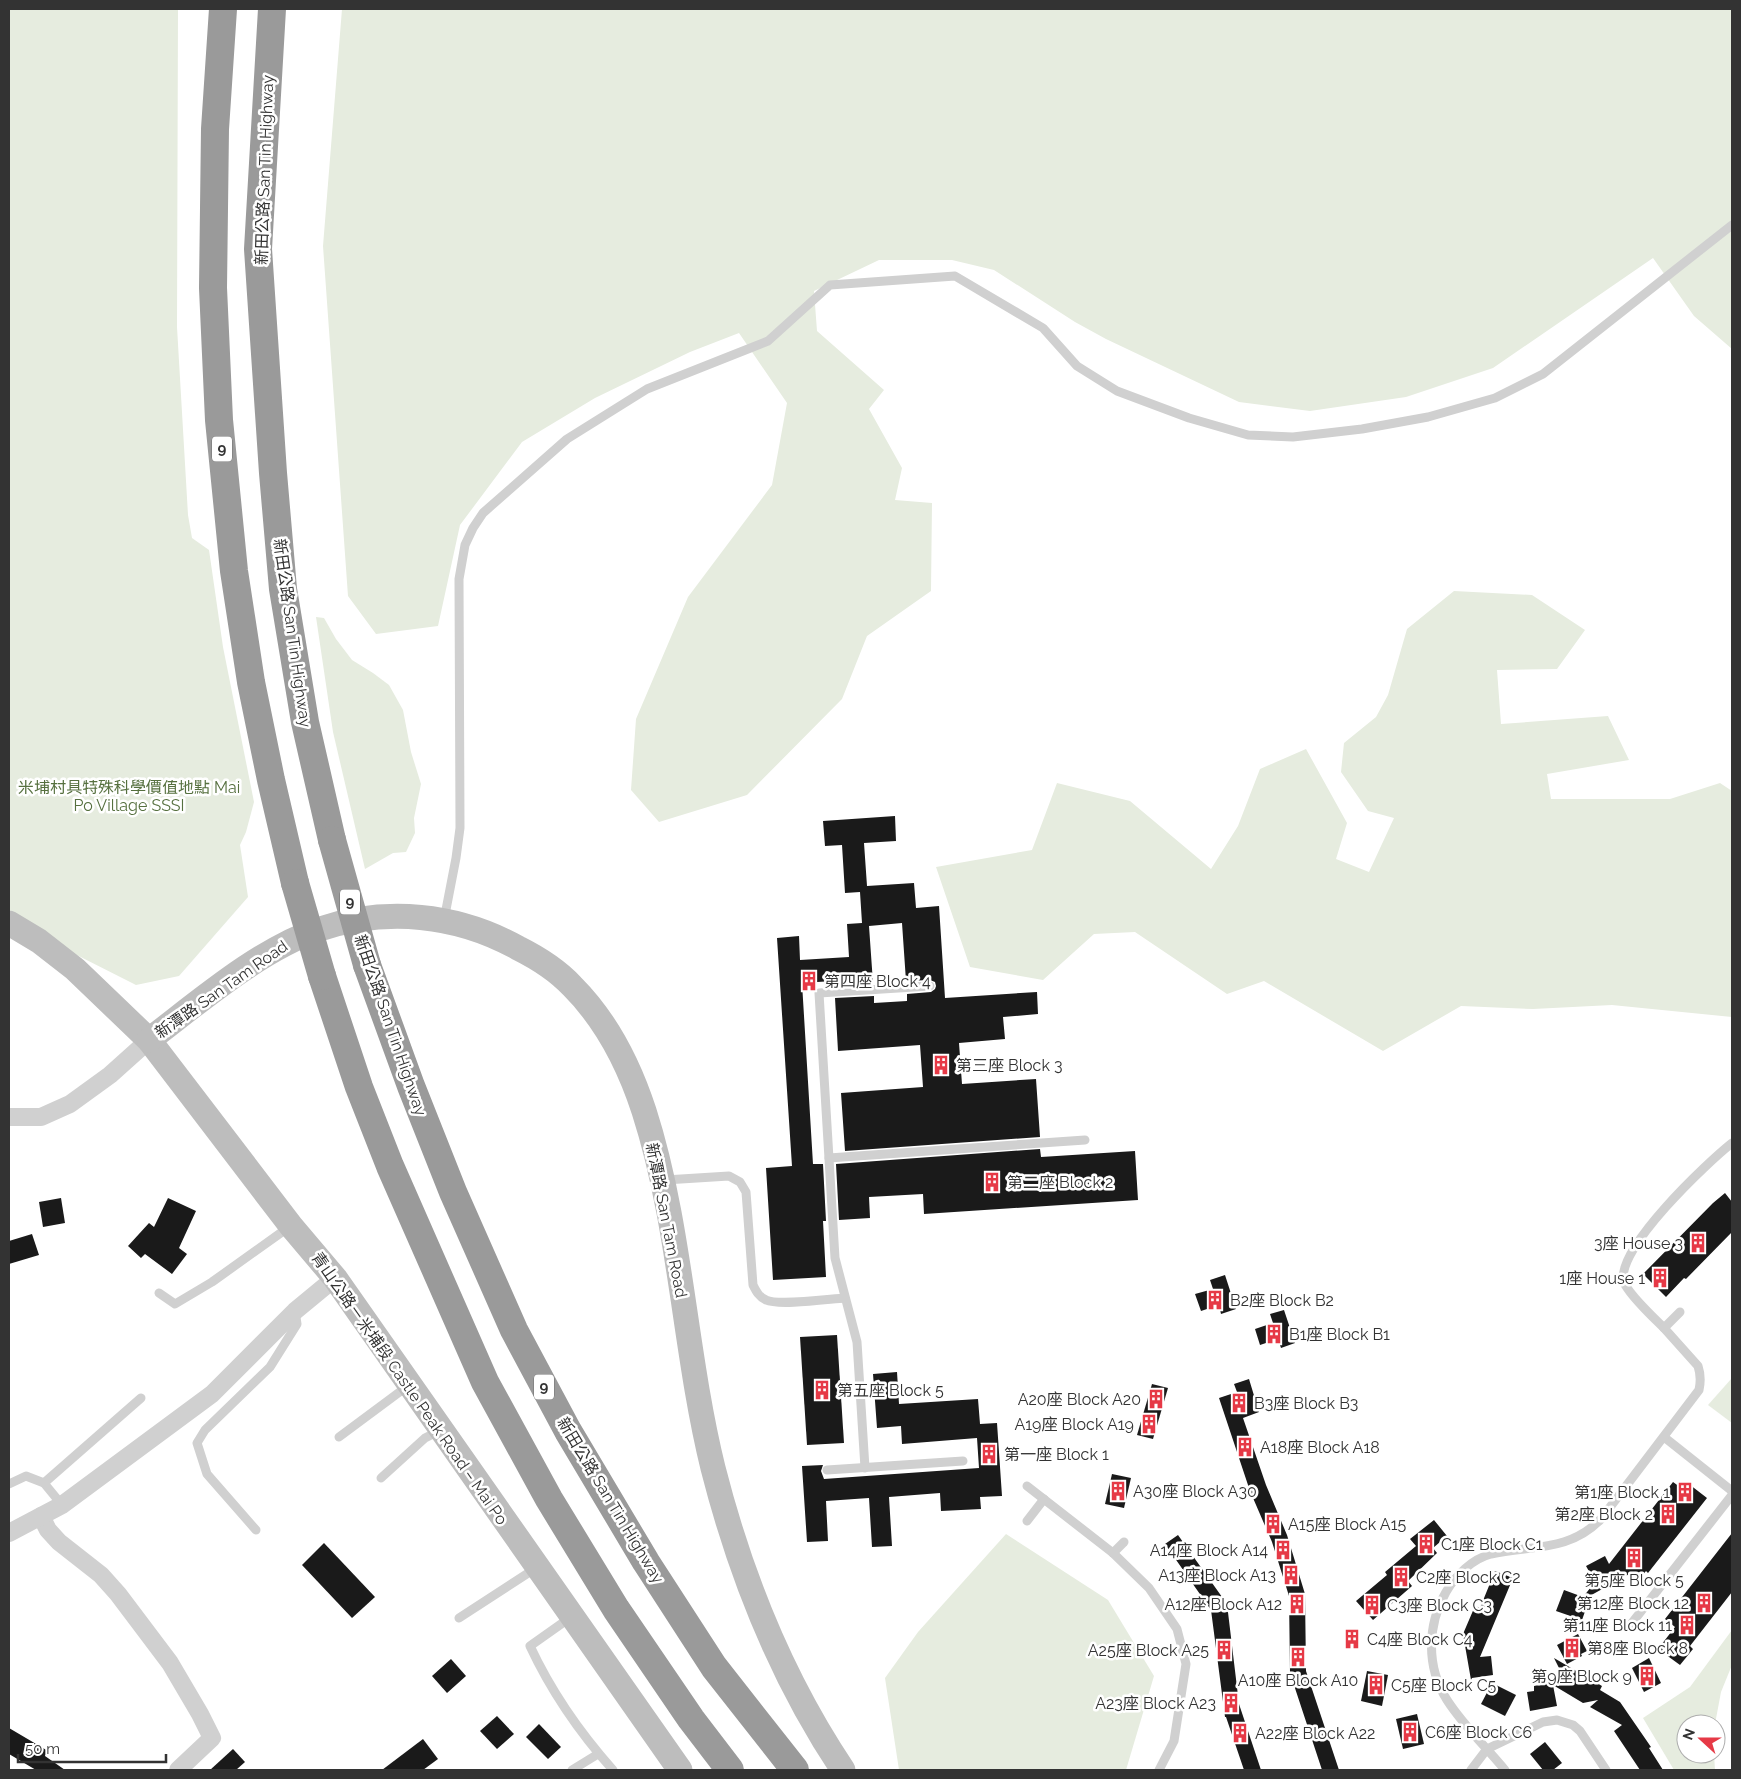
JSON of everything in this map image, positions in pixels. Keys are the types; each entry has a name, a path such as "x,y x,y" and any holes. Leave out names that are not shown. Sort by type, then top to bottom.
{"highway":[{"name":"9","path":"224,9 215,129 213,288 219,420 234,571 251,682 295,883 322,976 359,1087 390,1166 485,1382 549,1499 616,1609 691,1719 730,1770"},
{"name":"新田公路 San Tin Highway","path":"272,9 258,249 273,473 284,588 305,722 332,840 367,965 410,1086 453,1192 514,1330 568,1431 646,1562 714,1667 795,1770"}],"street":[{"name":"新潭路 San Tam Road","path":"149,1040 217,988 267,954 292,940 340,923 380,917 419,917 444,920 485,932 528,953 560,975 585,1000 611,1037 628,1069 644,1110 662,1181 673,1236 698,1396 709,1448 724,1507 746,1575 772,1640 797,1691 843,1770"},
{"name":"青山公路－米埔段 Castle Peak Road – Mai Po","path":"9,923 39,942 75,969 149,1040 291,1226 335,1278 680,1770"},
{"path":"9,1117 41,1117 70,1104 110,1075 149,1040"},
{"path":"9,1533 62,1505 212,1394 295,1311 335,1278"},
{"path":"41,1516 48,1530 59,1542 101,1575 118,1594 170,1663 200,1714 212,1738 178,1770"}],"lane":[{"path":"444,920 460,828 459,579 465,545 473,528 483,513 567,439 647,389 768,341 830,285 955,276 1044,328 1077,366 1117,391 1189,418 1248,435 1293,437 1362,429 1428,417 1495,398 1543,374 1732,225"},
{"path":"865,1468 857,1342 836,1258 818,994 930,986"},
{"path":"829,1158 1085,1140"},
{"path":"1505,1770 1447,1700 1439,1685 1434,1669 1432,1652 1435,1618 1449,1587 1473,1562 1490,1554 1568,1542 1586,1532 1601,1520 1694,1397 1701,1382 1698,1366 1627,1288 1623,1275 1624,1268 1642,1237 1679,1192 1732,1143"},
{"path":"662,1181 729,1176 740,1182 746,1192 753,1285 760,1296 766,1300 780,1302 845,1298"},
{"path":"159,1293 175,1304 212,1282 291,1226"},
{"path":"256,1530 207,1474 197,1443 204,1430 270,1367 296,1324 295,1311"},
{"path":"1664,1328 1680,1312"},
{"path":"339,1437 410,1384"},
{"path":"44,1483 141,1398"},
{"path":"381,1478 425,1438 441,1430"},
{"path":"1664,1437 1732,1491"},
{"path":"827,1470 963,1461"},
{"path":"9,1484 26,1476 44,1483 62,1505"},
{"path":"1026,1486 1113,1553 1149,1588 1178,1629 1186,1664 1174,1741 1159,1770"},
{"path":"1628,1628 1732,1495"},
{"path":"1027,1521 1044,1499"},
{"path":"1113,1553 1124,1542"},
{"path":"458,1618 537,1567"},
{"path":"572,1617 530,1646 544,1677 598,1754 613,1770"},
{"path":"1471,1770 1487,1749 1550,1720 1564,1721 1580,1731 1606,1770"},
{"path":"572,1770 598,1754"}],"green space":[{"name":"米埔村具特殊科學價值地點 Mai Po Village SSSI","path":"9,9 178,9 177,327 188,515 192,538 209,550 223,647 254,802 246,832 240,845 248,897 179,976 136,985 53,943 9,910"},
{"path":"342,9 1732,9 1732,349 1694,316 1653,258 1493,368 1406,397 1310,411 1239,402 1106,339 1075,322 994,270 952,260 879,260 814,291 817,331 884,390 869,409 902,468 895,500 932,503 931,591 867,636 842,699 747,795 659,822 631,790 636,719 688,597 772,485 787,403 739,333 690,352 595,398 522,442 460,525 438,626 376,634 348,596 323,246"},
{"path":"1454,591 1532,595 1585,630 1557,669 1497,670 1501,724 1608,716 1629,760 1547,774 1551,799 1670,799 1720,783 1732,791 1732,1017 1612,1005 1533,1009 1461,1006 1383,1051 1264,981 1227,994 1135,932 1094,934 1043,980 970,967 936,867 1032,850 1057,783 1130,801 1211,869 1238,826 1260,769 1306,749 1347,823 1336,859 1369,872 1394,818 1368,811 1341,772 1344,743 1376,717 1388,695 1407,629"},
{"path":"316,617 324,618 336,639 352,660 389,685 403,710 411,752 421,784 414,818 415,833 406,852 393,853 365,869 333,732"},
{"path":"1732,1378 1732,1423 1708,1405"},
{"path":"1006,1534 1108,1600 1154,1676 1126,1770 899,1770 885,1678 918,1632"},
{"path":"1732,1630 1732,1665 1721,1692 1717,1714 1676,1714 1676,1764 1715,1764 1715,1770 1674,1770 1643,1718 1690,1687"}],"building":[{"path":"895,816 896,841 864,843 867,886 914,883 916,908 939,906 945,998 1037,992 1038,1014 1003,1017 1005,1039 959,1043 962,1084 1036,1079 1040,1137 845,1151 841,1093 923,1087 920,1045 838,1051 835,998 874,996 874,1003 907,1001 907,994 931,992 936,986 935,982 930,980 906,981 902,923 869,926 873,983 834,986 833,981 802,983 813,1164 823,1164 826,1221 823,1221 826,1277 773,1280 766,1168 792,1166 777,938 799,936 800,960 849,957 847,924 862,923 860,892 845,893 842,845 825,846 823,821"},
{"name":"第二座 Block 2","path":"1040,1149 1041,1157 1135,1151 1138,1200 924,1214 923,1194 869,1197 870,1218 839,1220 836,1164"},
{"path":"1725,1193 1732,1202 1732,1232 1666,1297 1643,1274"},
{"path":"61,1198 65,1223 43,1227 39,1202"},
{"path":"168,1198 196,1211 179,1248 187,1254 172,1274 145,1254 141,1258 128,1246 149,1223 154,1227"},
{"path":"32,1234 39,1255 9,1264 9,1241"},
{"name":"B2座 Block B2","path":"1225,1275 1236,1309 1221,1314 1219,1305 1201,1311 1195,1294 1213,1289 1210,1280"},
{"name":"B1座 Block B1","path":"1284,1310 1295,1343 1281,1348 1278,1339 1260,1345 1255,1329 1273,1323 1270,1314"},
{"name":"第五座 Block 5","path":"837,1335 844,1443 807,1445 800,1337"},
{"name":"第一座 Block 1","path":"897,1372 899,1404 978,1399 980,1424 997,1423 1002,1496 980,1497 981,1509 941,1511 940,1493 889,1497 892,1546 872,1547 869,1498 826,1501 828,1541 807,1542 802,1466 823,1465 821,1471 824,1479 979,1468 977,1438 902,1444 901,1426 877,1428 873,1374"},
{"path":"1249,1379 1259,1412 1243,1418 1266,1485 1287,1535 1305,1594 1306,1671 1339,1770 1322,1770 1290,1673 1289,1596 1272,1542 1250,1491 1219,1398 1237,1392 1234,1384"},
{"path":"1152,1384 1168,1388 1153,1439 1137,1435"},
{"name":"A30座 Block A30","path":"1112,1474 1131,1478 1124,1508 1105,1504"},
{"path":"1685,1481 1707,1498 1648,1573 1646,1571 1642,1576 1637,1572 1636,1574 1633,1572 1586,1598 1589,1600 1582,1620 1556,1611 1564,1590 1583,1597 1595,1582 1586,1566 1605,1556 1609,1564 1673,1482 1680,1487"},
{"path":"1434,1520 1447,1536 1433,1548 1437,1553 1408,1581 1412,1586 1373,1620 1356,1601 1387,1575 1385,1572 1416,1546 1410,1539"},
{"path":"1732,1533 1732,1592 1690,1646 1693,1649 1680,1665 1658,1649 1675,1627 1665,1619"},
{"path":"1178,1535 1227,1604 1239,1704 1261,1770 1244,1770 1225,1717 1211,1610 1165,1544"},
{"path":"324,1543 375,1597 352,1618 302,1565"},
{"path":"1495,1571 1513,1578 1480,1657 1491,1656 1493,1675 1472,1678 1471,1680 1463,1634 1475,1606 1480,1608"},
{"name":"第8座 Block 8","path":"1578,1634 1587,1651 1567,1664 1557,1645"},
{"path":"1554,1658 1602,1686 1600,1690 1620,1702 1651,1747 1649,1748 1663,1770 1640,1770 1614,1731 1622,1725 1590,1707 1598,1700 1583,1703 1553,1685 1557,1706 1530,1711 1527,1692 1534,1691 1534,1686 1565,1680"},
{"name":"第9座 Block 9","path":"1649,1658 1661,1683 1644,1692 1632,1668"},
{"path":"451,1659 466,1676 447,1693 432,1676"},
{"name":"C5座 Block C5","path":"1367,1671 1388,1675 1382,1706 1361,1701"},
{"path":"1492,1683 1516,1695 1505,1716 1481,1704"},
{"name":"C6座 Block C6","path":"1417,1714 1424,1744 1403,1749 1396,1719"},
{"path":"497,1716 514,1734 497,1749 480,1731"},
{"path":"539,1724 561,1747 548,1759 526,1737"},
{"path":"9,1728 48,1751 45,1756 65,1770 36,1770 9,1754"},
{"path":"423,1739 438,1759 423,1770 382,1770"},
{"path":"1545,1742 1562,1763 1553,1770 1543,1770 1530,1754"},
{"path":"233,1749 245,1762 236,1770 210,1770"}],"place":[{"name":"第四座 Block 4","path":"809,981"},
{"name":"第三座 Block 3","path":"941,1065"},
{"name":"第二座 Block 2","path":"992,1182"},
{"name":"3座 House 3","path":"1698,1243"},
{"name":"1座 House 1","path":"1660,1278"},
{"name":"B2座 Block B2","path":"1215,1300"},
{"name":"B1座 Block B1","path":"1274,1334"},
{"name":"第五座 Block 5","path":"822,1390"},
{"name":"A20座 Block A20","path":"1156,1399"},
{"name":"B3座 Block B3","path":"1239,1403"},
{"name":"A19座 Block A19","path":"1149,1424"},
{"name":"A18座 Block A18","path":"1245,1447"},
{"name":"第一座 Block 1","path":"989,1454"},
{"name":"A30座 Block A30","path":"1118,1491"},
{"name":"第1座 Block 1","path":"1685,1492"},
{"name":"第2座 Block 2","path":"1668,1514"},
{"name":"A15座 Block A15","path":"1273,1524"},
{"name":"C1座 Block C1","path":"1426,1544"},
{"name":"A14座 Block A14","path":"1283,1550"},
{"name":"第5座 Block 5","path":"1634,1558"},
{"name":"A13座 Block A13","path":"1291,1575"},
{"name":"C2座 Block C2","path":"1401,1577"},
{"name":"第12座 Block 12","path":"1704,1603"},
{"name":"A12座 Block A12","path":"1297,1604"},
{"name":"C3座 Block C3","path":"1372,1605"},
{"name":"第11座 Block 11","path":"1687,1625"},
{"name":"C4座 Block C4","path":"1352,1639"},
{"name":"第8座 Block 8","path":"1572,1648"},
{"name":"A25座 Block A25","path":"1224,1650"},
{"name":"A10座 Block A10","path":"1298,1657"},
{"name":"第9座 Block 9","path":"1647,1676"},
{"name":"C5座 Block C5","path":"1376,1685"},
{"name":"A23座 Block A23","path":"1231,1703"},
{"name":"C6座 Block C6","path":"1410,1732"},
{"name":"A22座 Block A22","path":"1240,1733"}]}
